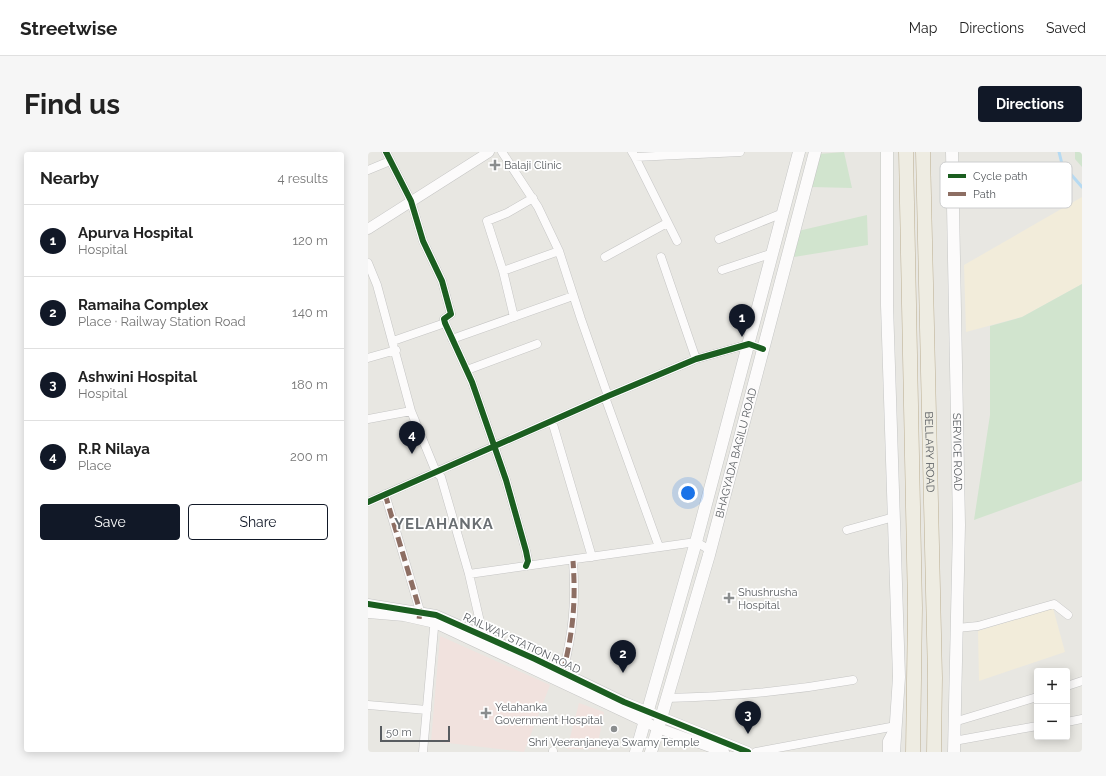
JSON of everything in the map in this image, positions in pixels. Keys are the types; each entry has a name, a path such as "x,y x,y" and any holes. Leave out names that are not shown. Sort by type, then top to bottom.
{"highway":[{"name":"BELLARY ROAD","path":"906,152 915,608 913,752"},
{"name":"BELLARY ROAD","path":"923,152 935,678 934,752"}],"main road":[{"name":"BHAGYADA BAGILU ROAD","path":"636,752 696,542 799,152"},
{"name":"BHAGYADA BAGILU ROAD","path":"651,752 710,550 815,152"},
{"path":"886,152 887,305 899,677 894,752"},
{"name":"SERVICE ROAD","path":"952,152 952,162"},
{"name":"SERVICE ROAD","path":"953,208 959,525 954,746"}],"street":[{"path":"386,152 411,201 423,241 442,281 451,314 444,319 445,323 467,370 495,448 526,551 528,561 526,566"},
{"path":"368,229 489,152"},
{"path":"502,152 532,198 559,251 658,547"},
{"path":"677,241 634,155 740,152"},
{"path":"368,170 390,161"},
{"path":"514,317 504,271 487,221 507,213 532,198"},
{"path":"719,239 783,213"},
{"path":"605,256 668,223"},
{"path":"504,271 559,251"},
{"path":"722,270 773,253"},
{"path":"661,257 696,359"},
{"path":"368,263 377,285 396,350 411,411 436,472 441,477 469,574 482,640"},
{"path":"452,339 573,296"},
{"path":"393,341 445,323"},
{"path":"467,370 536,344"},
{"path":"368,502 495,448 552,421 696,359 749,344 763,348"},
{"path":"368,358 396,350"},
{"path":"368,420 411,411"},
{"path":"552,421 592,558"},
{"path":"386,494 420,616"},
{"path":"847,530 894,517"},
{"path":"469,574 573,561 696,542 710,550"},
{"path":"563,672 572,638 575,603 573,561"},
{"name":"RAILWAY STATION ROAD","path":"368,604 435,619 660,723"},
{"path":"956,628 978,626 1054,604 1068,616"},
{"name":"RAILWAY STATION ROAD","path":"368,613 420,616"},
{"path":"423,752 435,619"},
{"name":"RAILWAY STATION ROAD","path":"482,640 563,672 624,702 646,716"},
{"path":"666,698 724,697 800,689 853,680"},
{"path":"1070,685 1082,681"},
{"path":"954,722 1034,698"},
{"path":"368,705 427,710"},
{"path":"1070,721 1082,719"},
{"path":"660,723 724,752"},
{"path":"660,723 748,752"},
{"path":"756,752 896,726"},
{"path":"888,752 888,741 896,726"},
{"path":"954,746 1034,727"}],"shaded area":[{"path":"1082,197 1082,284 1022,317 966,332 964,265 1063,208 1072,208 1072,203"},
{"path":"1053,608 1065,652 979,681 978,631"},
{"name":"Yelahanka Government Hospital","path":"440,636 550,685 524,752 431,741"},
{"path":"579,703 604,712 597,749 567,749"}],"green space":[{"path":"844,152 852,188 811,187 819,154"},
{"path":"1075,152 1082,152 1082,167 1075,159"},
{"path":"867,215 868,245 794,257 798,231"},
{"path":"1082,284 1082,481 974,520 990,415 990,326 1022,317"}],"waterway":[{"path":"1059,152 1062,162"},
{"path":"1072,176 1082,187"}],"marked path":[{"path":"385,494 420,611 419,620"},
{"path":"563,672 573,617 573,561"}],"cycle path":[{"path":"386,152 411,201 423,241 442,281 451,314 444,319 445,323 472,382 506,480 526,551 528,561 526,566"},
{"path":"368,502 608,396 696,359 749,344 763,349"},
{"path":"368,604 436,615 535,659 624,702 748,752"}],"place":[{"name":"Balaji Clinic","path":"495,165"},
{"name":"Apurva Hospital","path":"742,337"},
{"name":"R.R Nilaya","path":"412,454"},
{"name":"Shushrusha Hospital","path":"729,598"},
{"name":"Ramaiha Complex","path":"623,673"},
{"name":"Yelahanka Government Hospital","path":"486,713"},
{"name":"Shri Veeranjaneya Swamy Temple","path":"614,729"},
{"name":"Ashwini Hospital","path":"748,734"}],"district":[{"name":"YELAHANKA","path":"444,524"}]}
